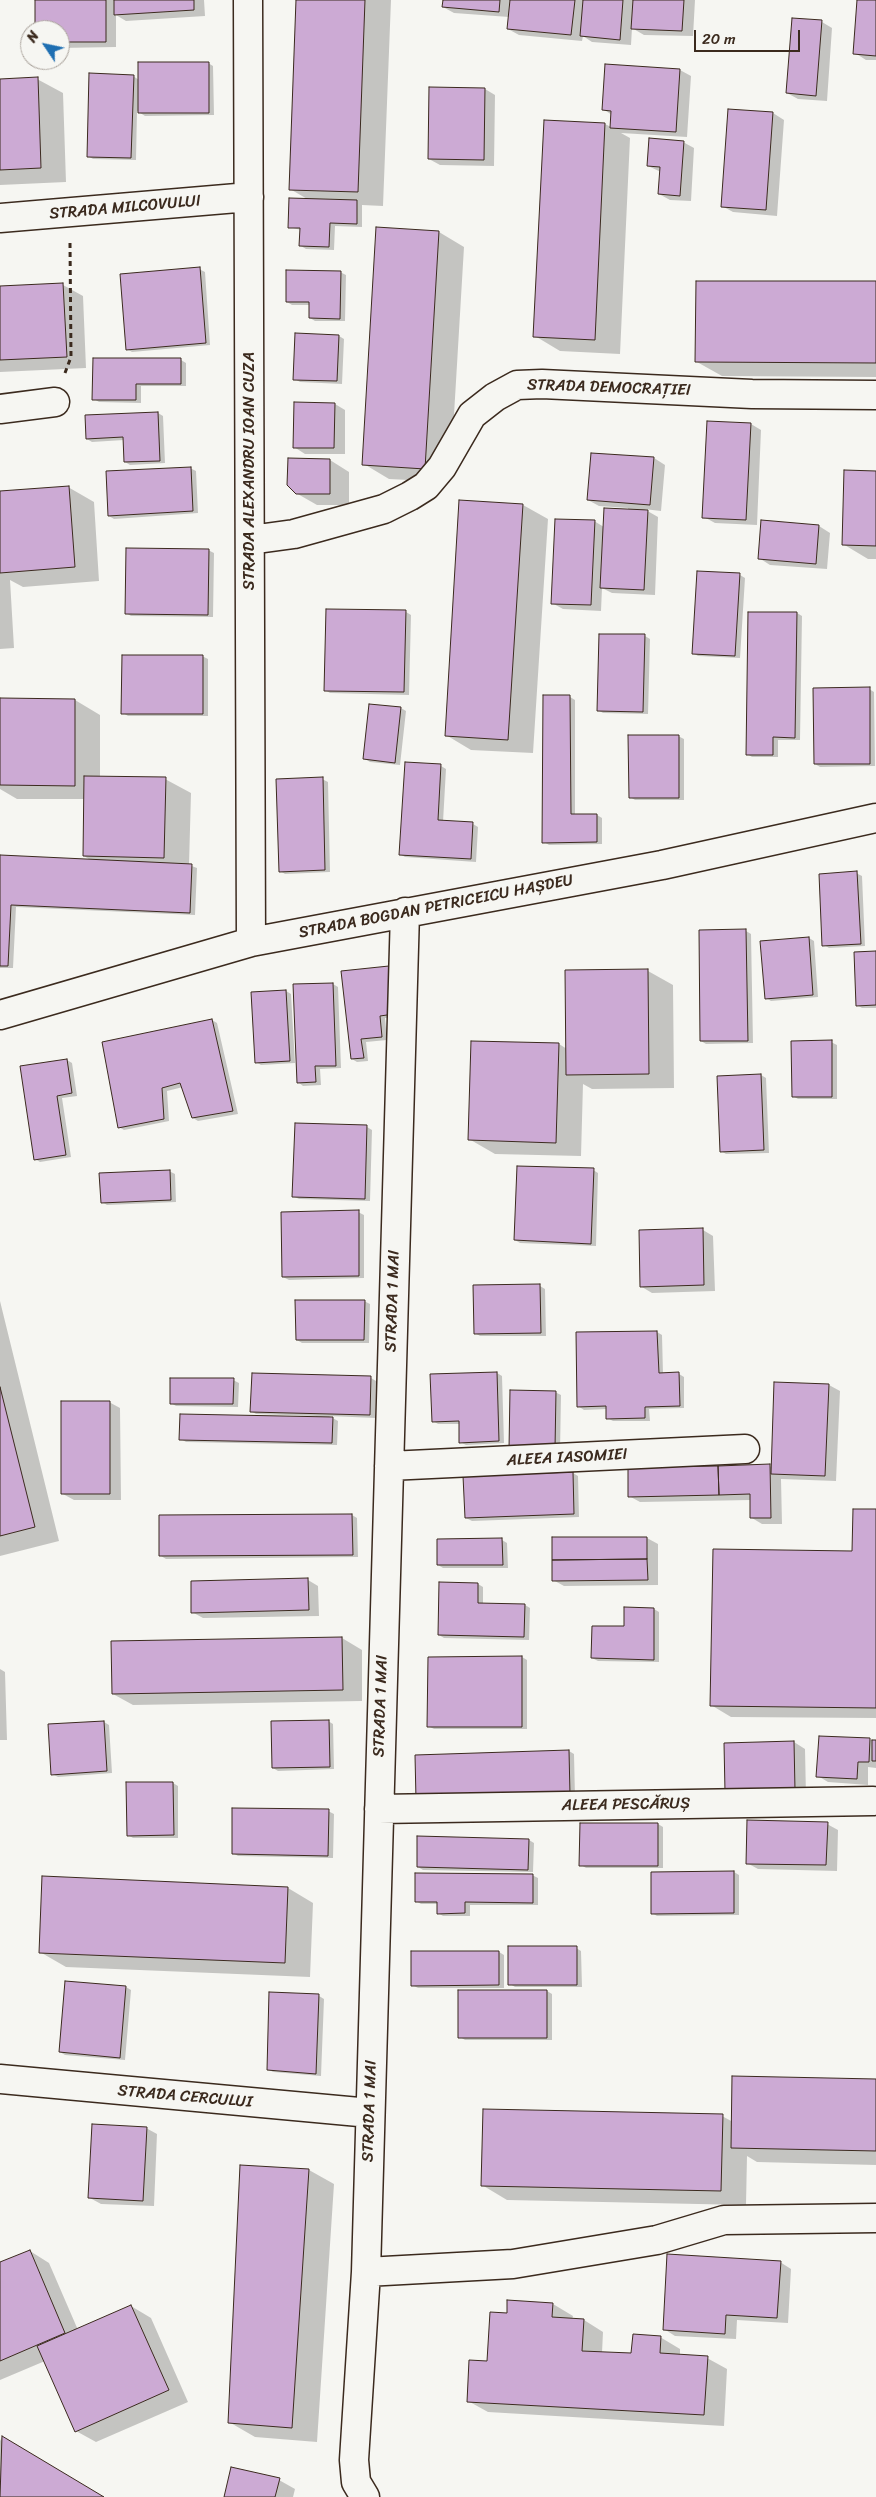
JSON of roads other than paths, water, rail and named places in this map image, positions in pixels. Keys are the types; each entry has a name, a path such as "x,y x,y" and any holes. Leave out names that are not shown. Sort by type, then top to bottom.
{"street":[{"name":"STRADA ALEXANDRU IOAN CUZA","path":"248,0 251,942"},
{"name":"STRADA MILCOVULUI","path":"0,218 249,197"},
{"name":"STRADA DEMOCRAȚIEI","path":"250,540 294,534 384,510 410,496 426,486 442,467 472,414 495,397 517,386 542,384 752,394 876,395"},
{"path":"0,409 55,402"},
{"name":"STRADA BOGDAN PETRICEICU HAȘDEU","path":"0,1015 251,942 662,864 876,818"},
{"name":"STRADA 1 MAI","path":"365,2497 356,2482 354,2460 366,2272 405,912"},
{"name":"ALEEA IASOMIEI","path":"388,1466 745,1449"},
{"name":"ALEEA PESCĂRUȘ","path":"378,1809 873,1800"},
{"name":"STRADA CERCULUI","path":"0,2079 370,2113"},
{"path":"366,2272 513,2264 658,2240 724,2220 876,2218"}]}
